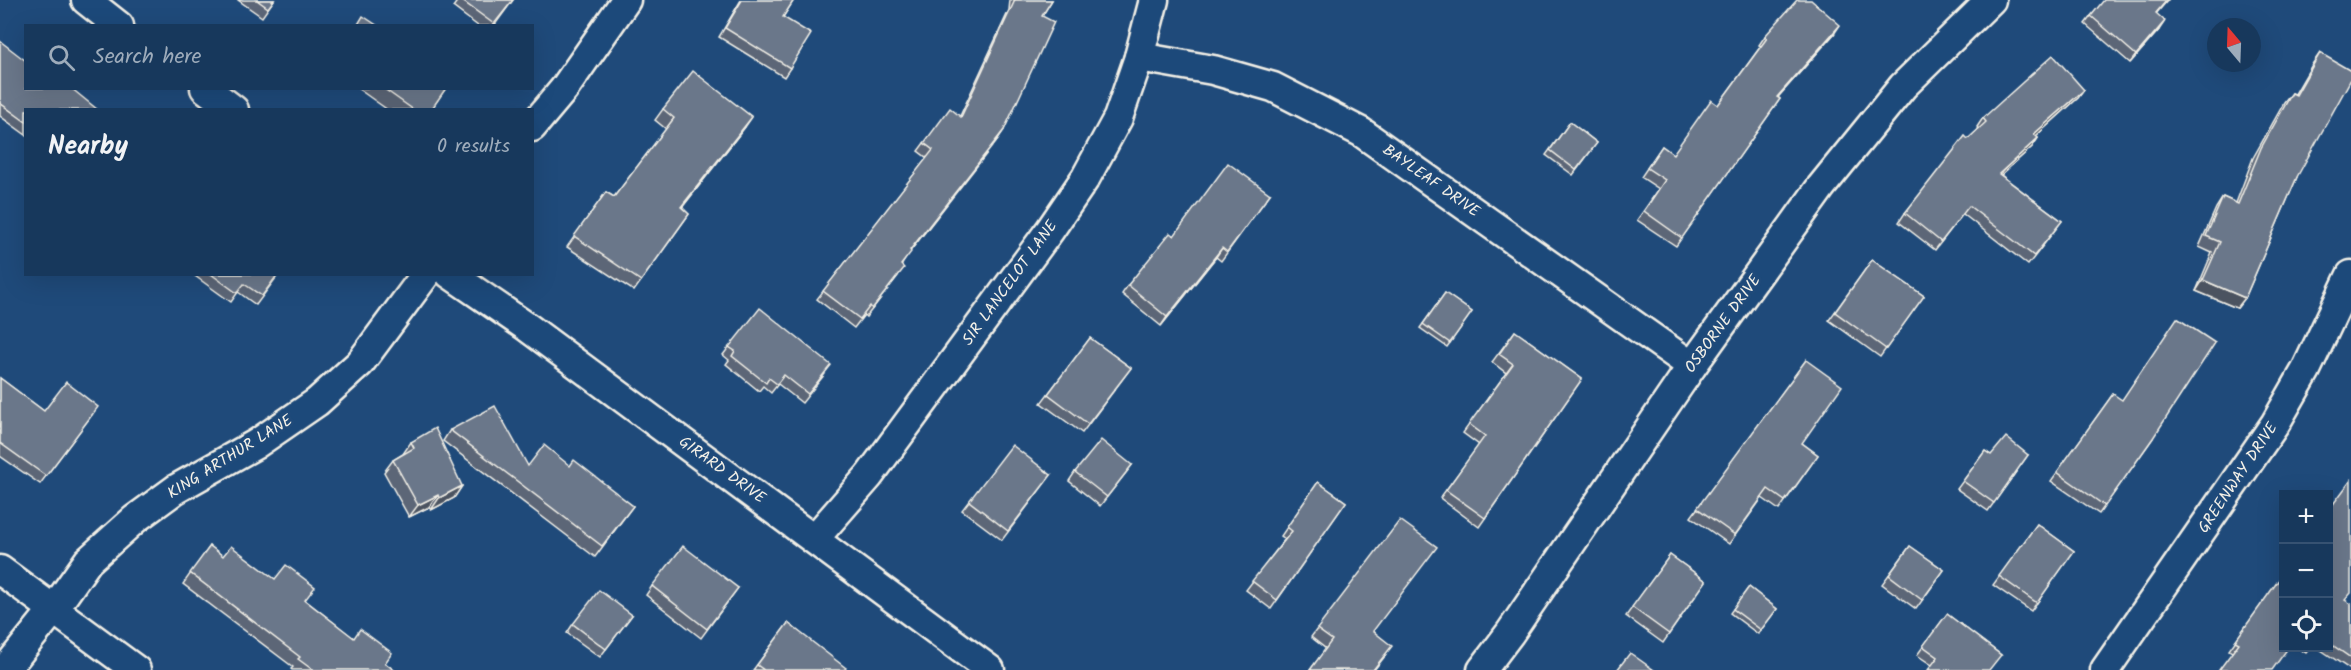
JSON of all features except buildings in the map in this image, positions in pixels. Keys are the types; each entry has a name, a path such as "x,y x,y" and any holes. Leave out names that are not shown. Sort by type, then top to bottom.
{"street":[{"path":"86,0 116,24"},
{"path":"534,125 564,88 626,0"},
{"name":"SIR LANCELOT LANE","path":"815,538 869,476 1050,230 1086,177 1118,118 1140,57 1154,0"},
{"name":"OSBORNE DRIVE","path":"1482,670 1510,633 1692,366 1821,187 1903,86 1991,0"},
{"name":"BAYLEAF DRIVE","path":"1140,57 1213,70 1273,87 1361,132 1692,366"},
{"path":"208,90 231,108"},
{"name":"GREENWAY DRIVE","path":"2105,670 2275,424 2306,370 2351,275"},
{"name":"KING ARTHUR LANE","path":"5,670 54,609 88,561 135,519 176,489 256,444 325,394 360,363 425,276"},
{"name":"GIRARD DRIVE","path":"453,276 527,327 815,538 990,670"},
{"path":"0,570 136,670"}]}
